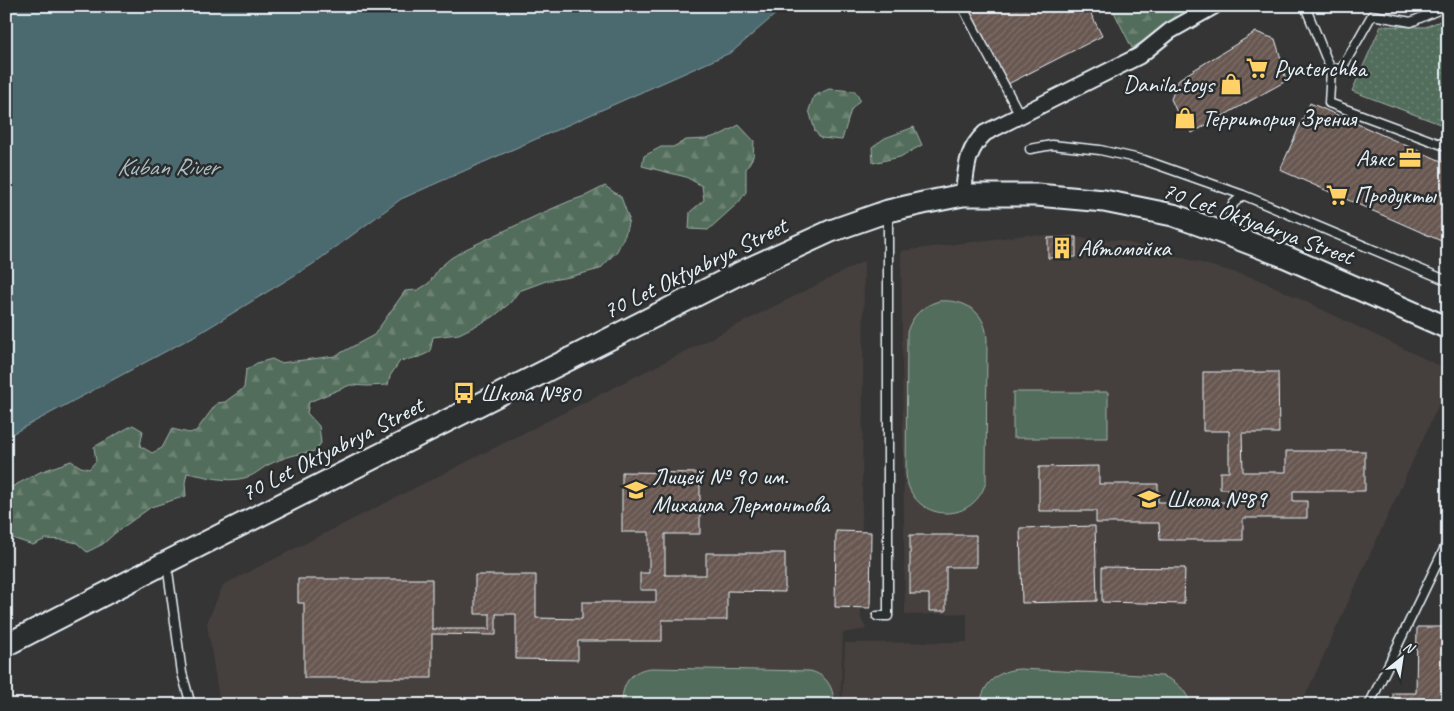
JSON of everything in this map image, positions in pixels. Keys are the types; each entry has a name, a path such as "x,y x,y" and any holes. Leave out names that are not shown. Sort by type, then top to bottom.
{"main road":[{"name":"70 Let Oktyabrya Street","path":"6,645 748,269 831,231 888,211 963,195 1037,195 1104,201 1173,215 1286,257 1448,328"}],"street":[{"path":"963,195 970,153 975,142 985,133 1139,56 1170,31 1214,6"}],"lane":[{"path":"962,6 1020,115"},
{"path":"1306,6 1331,70 1329,102 1448,147"},
{"path":"1331,70 1342,68 1372,15 1411,22 1447,6"},
{"path":"1030,149 1052,145 1109,152 1144,160 1243,195 1448,281"},
{"path":"1226,234 1233,204 1243,195"},
{"path":"877,616 888,616 888,211"},
{"path":"1369,705 1448,541"},
{"path":"1439,559 1448,561"},
{"path":"167,562 182,673 191,705"}],"shaded area":[{"name":"Школа №89","path":"1026,235 1119,240 1258,279 1448,370 1448,384 1301,705 842,705 845,643 967,642 967,613 905,615 901,251"},
{"name":"Лицей № 90 им. Михаила Лермонтова","path":"864,261 861,618 866,629 843,633 840,705 220,705 207,623 223,585"}],"green space":[{"path":"1111,6 1203,6 1132,48"},
{"path":"1448,18 1448,127 1352,91 1381,26 1425,27"},
{"path":"829,89 855,91 860,100 851,110 842,140 821,138 815,131 809,110 814,96"},
{"path":"739,125 754,141 753,157 746,169 746,192 739,202 708,230 689,229 690,212 704,200 702,186 686,177 642,166 644,156 661,147 673,147 686,140 706,139 722,134"},
{"path":"914,127 922,145 900,157 873,163 872,147 885,138"},
{"path":"605,186 621,197 629,219 625,235 617,251 600,269 546,281 519,291 510,303 493,317 459,334 433,337 430,352 419,357 400,361 390,376 388,385 350,385 309,402 307,413 319,426 321,443 315,451 280,460 244,478 230,480 187,473 185,483 186,496 151,507 103,544 87,552 77,543 64,540 46,539 33,545 6,536 6,490 40,472 71,461 89,469 96,461 94,447 133,425 143,431 140,446 152,453 162,448 172,429 189,433 196,431 217,403 225,402 244,388 246,370 257,363 272,359 280,363 335,356 374,335 405,291 418,290 429,283 439,268 451,258 540,214"},
{"path":"939,301 958,302 973,309 983,322 987,340 986,482 979,497 969,506 956,512 943,513 930,509 918,502 910,490 906,474 907,332 919,312"},
{"path":"1013,392 1108,392 1108,438 1013,438"},
{"path":"652,668 810,671 821,676 828,683 833,693 834,705 622,705 623,691 629,679 638,671"},
{"path":"1020,669 1162,676 1180,687 1191,705 980,705 984,690 993,679 1005,672"}],"water":[{"name":"Kuban River","path":"6,6 785,6 732,52 401,199 313,264 200,333 6,437"}],"building":[{"path":"966,6 1087,6 1102,36 1006,85"},
{"path":"1256,32 1275,39 1286,81 1192,133 1179,117 1171,99 1179,79"},
{"path":"1310,103 1448,164 1448,244 1280,170"},
{"name":"Автомойка","path":"1076,237 1076,257 1048,258 1048,238"},
{"path":"1203,372 1278,372 1279,433 1242,433 1243,472 1286,472 1286,451 1365,451 1365,491 1293,491 1293,501 1307,501 1307,518 1243,518 1243,540 1160,540 1159,523 1096,523 1096,511 1039,511 1039,467 1099,466 1099,484 1158,484 1158,502 1234,502 1234,489 1220,489 1220,472 1229,472 1229,431 1203,431"},
{"path":"622,472 700,473 700,534 665,534 665,575 706,575 706,553 785,553 785,592 727,591 727,620 662,620 662,641 578,641 578,660 516,659 516,614 496,614 496,635 432,634 432,678 304,678 304,603 298,603 298,579 432,579 432,629 490,629 490,614 475,614 475,575 536,575 536,618 582,619 582,602 656,602 656,590 640,590 640,573 649,573 649,532 622,532"},
{"path":"1095,526 1097,601 1022,603 1020,528"},
{"path":"836,531 871,532 870,608 835,607"},
{"path":"910,535 976,535 976,567 946,567 946,611 929,611 929,594 910,594"},
{"path":"1102,567 1185,568 1184,604 1102,602"},
{"path":"1447,568 1448,705 1393,705 1393,693 1416,693 1417,627 1446,627"}],"place":[{"name":"Pyaterchka","path":"1257,68"},
{"name":"Danila.toys","path":"1231,84"},
{"name":"Территория Зрения","path":"1185,118"},
{"name":"Аякс","path":"1410,158"},
{"name":"Продукты","path":"1337,195"},
{"name":"Автомойка","path":"1062,248"},
{"name":"Школа №80","path":"464,393"},
{"name":"Лицей № 90 им. Михаила Лермонтова","path":"636,490"},
{"name":"Школа №89","path":"1149,499"}]}
